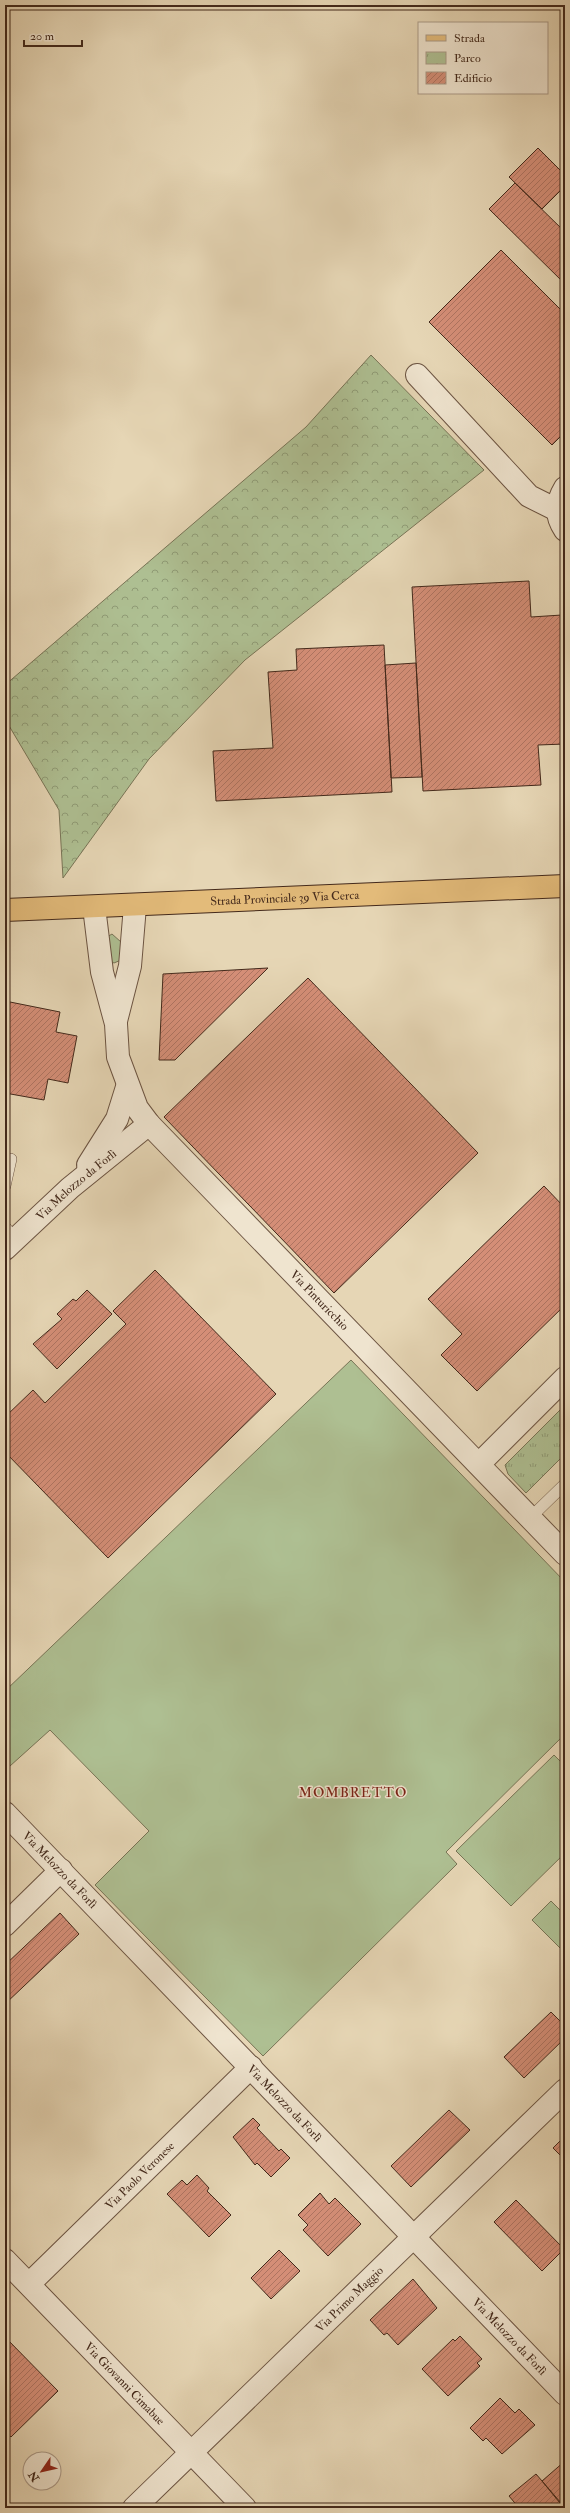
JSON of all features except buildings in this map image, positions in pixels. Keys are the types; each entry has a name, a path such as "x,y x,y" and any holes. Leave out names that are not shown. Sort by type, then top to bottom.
{"main road":[{"name":"Strada Provinciale 39 Via Cerca","path":"5,910 135,906 565,886"}],"street":[{"path":"416,375 529,496 556,510"},
{"path":"565,488 556,510 560,522 565,530"},
{"path":"116,1024 130,966 135,906"},
{"path":"94,907 102,972 116,1024"},
{"name":"Via Pinturicchio","path":"116,1024 118,1057 127,1087 137,1108 149,1124 531,1517 565,1554"},
{"path":"70,1188 95,1156 117,1119 127,1087"},
{"name":"Via Melozzo da Forlì","path":"8,1238 149,1124"},
{"path":"479,1464 565,1378"},
{"name":"Via Melozzo da Forlì","path":"5,1813 565,2394"},
{"path":"5,1925 61,1870"},
{"name":"Via Paolo Veronese","path":"29,2284 251,2067"},
{"name":"Via Primo Maggio","path":"134,2508 565,2090"},
{"name":"Via Giovanni Cimabue","path":"5,2260 245,2508"}],"lane":[{"path":"5,1186 11,1159"},
{"path":"531,1517 565,1484"}],"green space":[{"path":"371,355 484,470 245,660 149,759 63,878 59,810 5,719 5,685 306,427"},
{"path":"112,934 121,942 121,960 114,963 110,961 107,937"},
{"path":"351,1360 565,1582 565,1734 446,1852 457,1864 263,2056 95,1885 149,1831 50,1730 10,1766 5,1761 5,1691"},
{"path":"565,1405 565,1454 526,1493 508,1474 505,1465"},
{"path":"554,1755 565,1766 565,1853 511,1906 456,1851"},
{"path":"551,1901 565,1915 565,1953 532,1920"}],"district":[{"name":"MOMBRETTO","path":"353,1792"}]}
